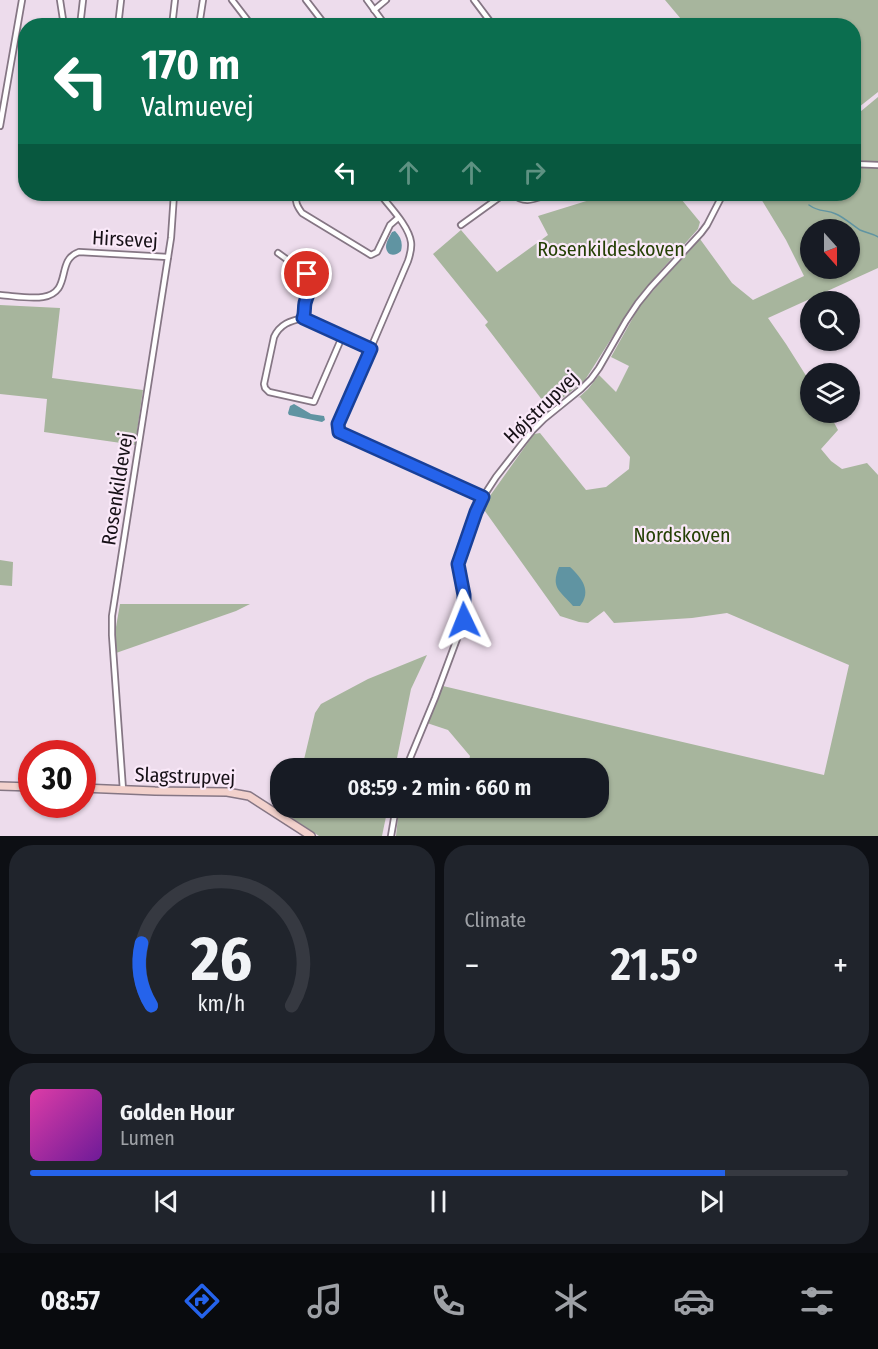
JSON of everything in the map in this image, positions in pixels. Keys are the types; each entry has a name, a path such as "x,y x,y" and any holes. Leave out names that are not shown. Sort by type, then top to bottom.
{"street":[{"path":"19,18 22,0"},
{"path":"60,0 63,18"},
{"path":"81,18 83,0"},
{"path":"119,18 121,0"},
{"path":"173,18 175,0"},
{"path":"200,18 203,0"},
{"path":"232,0 246,18"},
{"path":"306,0 320,18"},
{"path":"367,0 380,18"},
{"path":"374,9 386,0"},
{"path":"474,0 488,18"},
{"path":"0,126 18,23"},
{"path":"861,164 878,165"},
{"name":"Rosenkildevej","path":"123,790 112,616 171,238 174,201"},
{"path":"295,201 302,213 371,255 377,252 390,225 398,218"},
{"path":"385,201 407,231 411,241 411,251 338,424 339,432 483,497"},
{"path":"461,225 494,201"},
{"name":"Højstrupvej","path":"410,758 464,620 464,595 458,564 483,497 532,431 591,379 638,303 701,233 719,201"},
{"name":"Hirsevej","path":"0,295 42,297 56,292 62,283 69,257 79,252 168,257"},
{"path":"278,253 311,279 303,318"},
{"path":"342,337 314,402 269,392 265,388 274,337 281,326 291,321 303,318 371,349"},
{"path":"0,786 18,787"},
{"name":"Slagstrupvej","path":"96,789 227,792 249,796 311,836"},
{"path":"391,836 394,818"}],"green space":[{"path":"665,0 878,0 878,92 861,105 861,18 680,18"},
{"path":"878,97 878,162 861,161 861,111"},
{"name":"Nordskoven","path":"861,167 878,168 878,268 860,276 860,219 800,219 800,268 762,201 861,201"},
{"name":"Rosenkildeskoven","path":"586,201 683,201 700,222 698,229 656,276 625,317 585,380 549,409 485,325 488,322 433,254 461,230 497,272 548,235 538,216"},
{"name":"Nordskoven","path":"700,239 732,283 753,300 800,278 854,279 827,291 800,291 800,303 768,318 800,366 800,423 834,423 838,430 821,449 831,461 842,469 867,463 878,475 878,836 396,836 398,818 609,818 609,758 470,758 448,730 427,723 443,686 824,775 849,665 727,613 692,618 614,623 604,611 588,623 560,616 482,507 534,434 540,433 586,490 606,487 629,469 630,457 580,397 578,398 599,375 616,392 629,366 611,357 640,305"},
{"path":"0,305 60,308 52,378 143,390 135,445 44,432 47,399 0,394"},
{"path":"0,560 13,562 12,586 0,585"},
{"path":"120,604 250,604 116,653 116,627"},
{"path":"427,655 411,689 397,758 304,758 315,713 321,704 368,679"},
{"path":"292,818 386,818 382,836 319,836"}],"water":[{"path":"395,231 401,240 402,248 399,253 392,255 388,253 386,245 392,232"},
{"path":"294,404 311,414 324,416 325,420 322,422 289,415 290,406"},
{"path":"559,567 570,567 582,580 585,595 580,606 573,606 558,589 556,580"}],"waterway":[{"path":"809,205 836,214 860,230 878,237"}],"route":[{"path":"307,274 311,279 311,284 303,318 371,349 338,424 339,432 483,497 458,564 464,595 464,620"}]}
